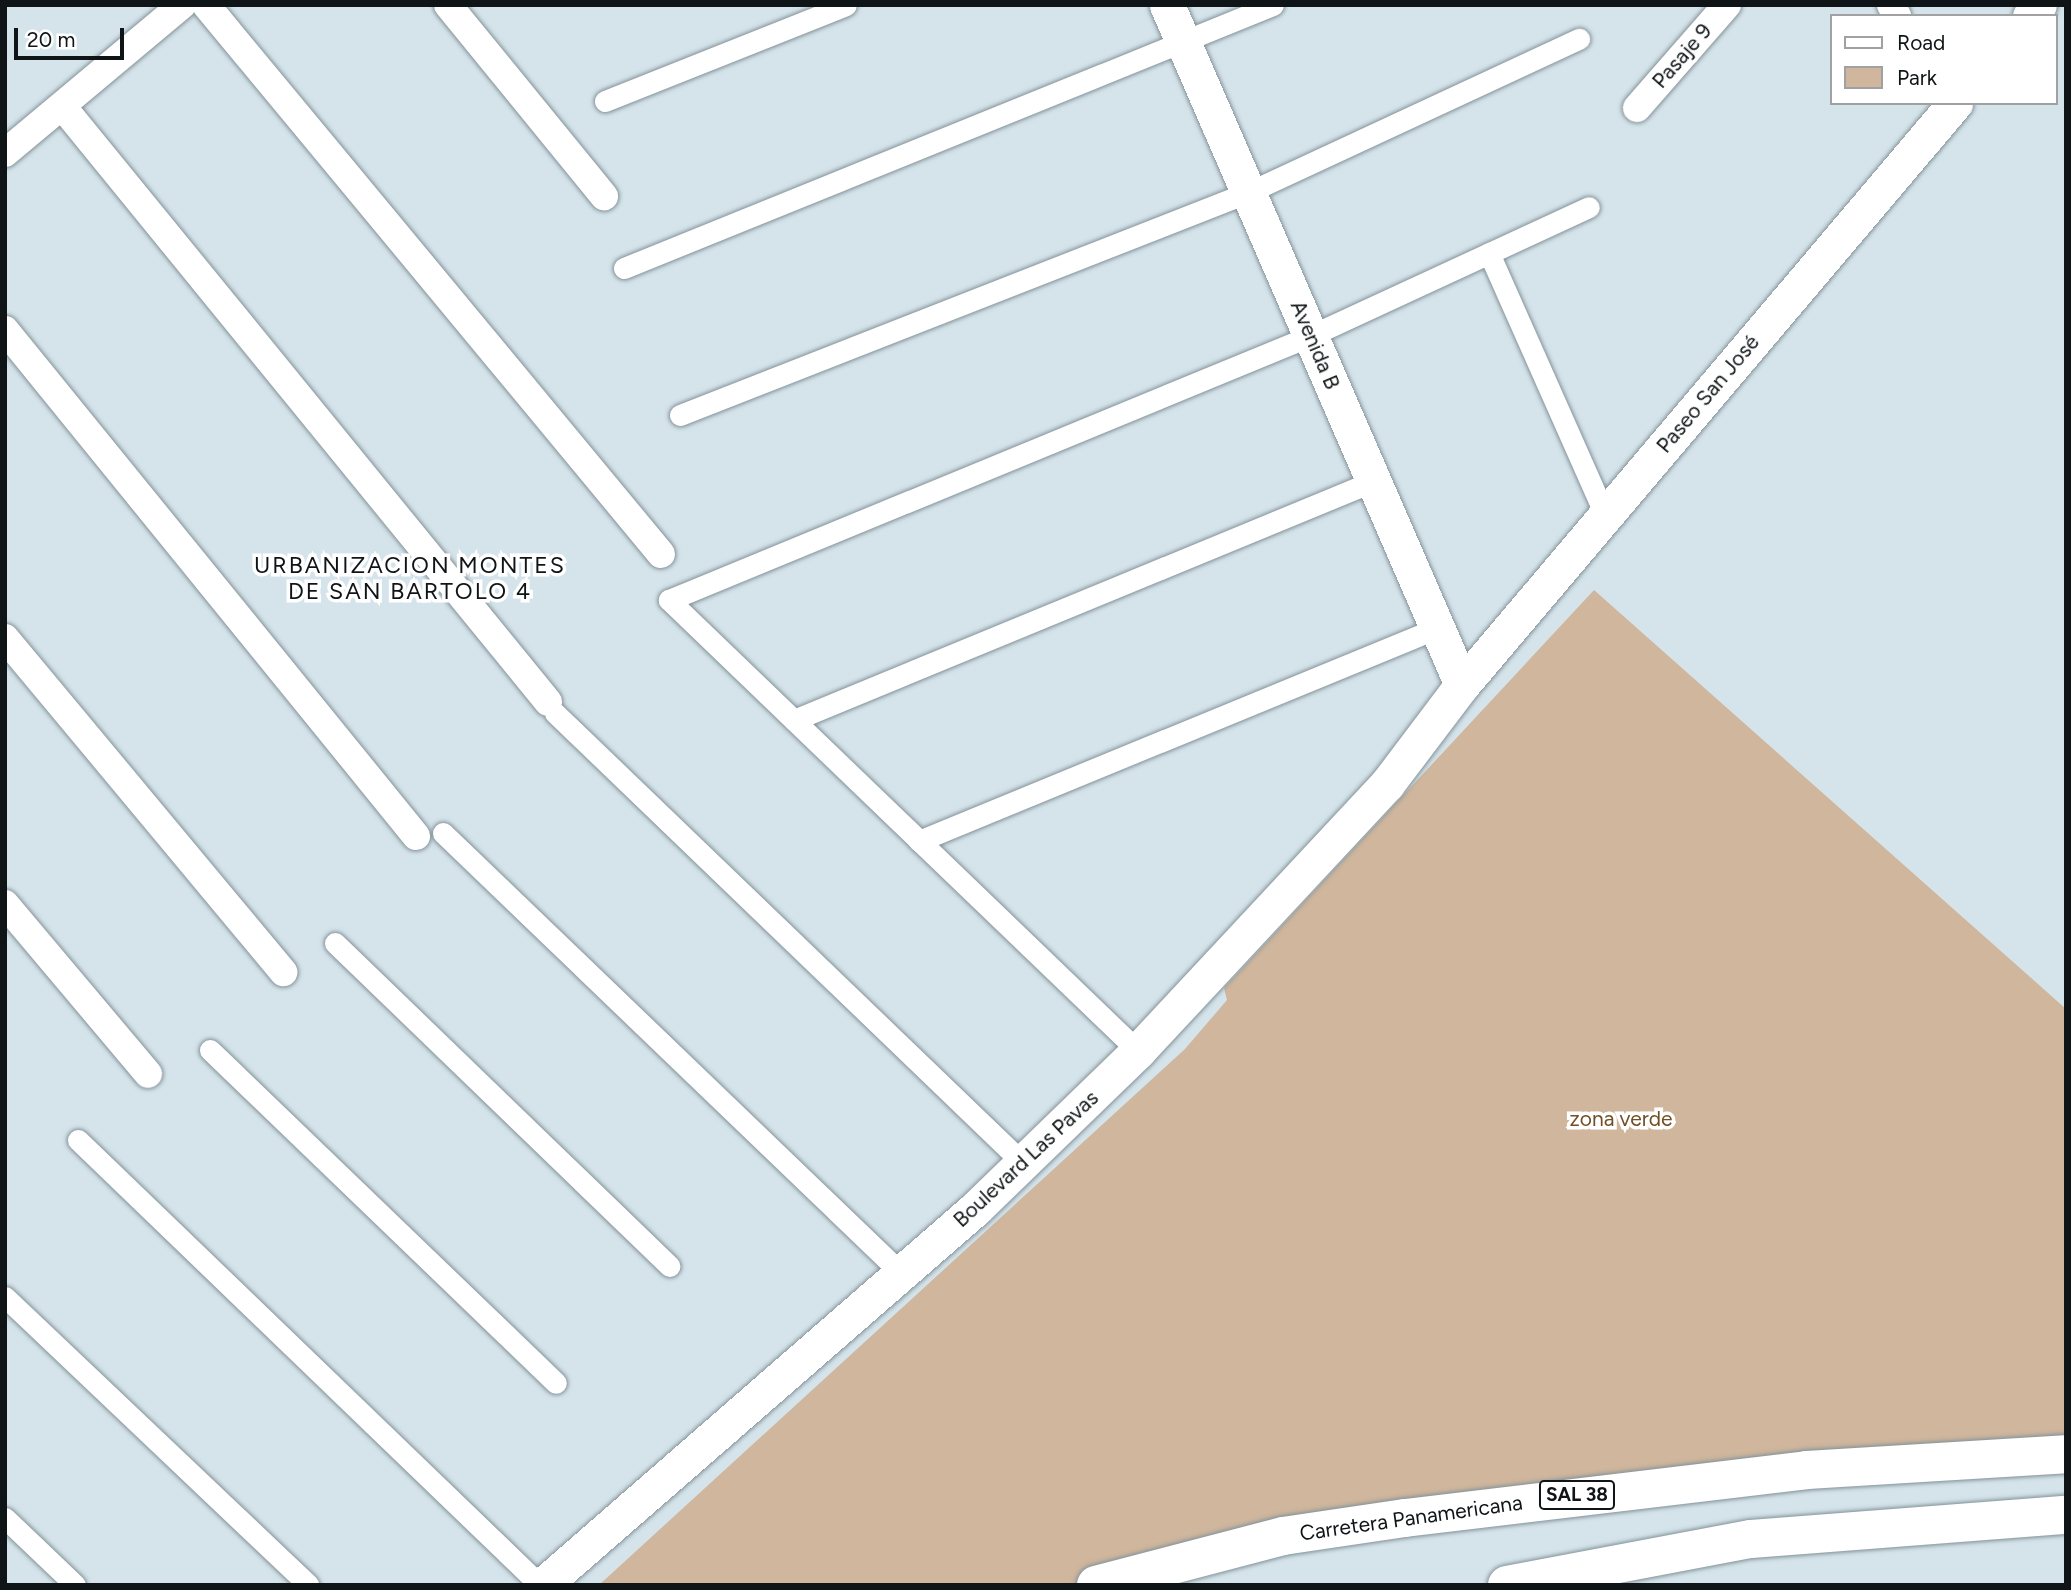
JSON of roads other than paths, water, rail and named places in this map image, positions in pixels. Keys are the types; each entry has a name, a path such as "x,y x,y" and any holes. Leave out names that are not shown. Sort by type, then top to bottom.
{"highway":[{"name":"Carretera Panamericana","path":"1096,1585 1283,1536 1419,1516 1807,1471 2066,1454"},
{"path":"1507,1585 1751,1539 2066,1515"}],"street":[{"path":"5,153 182,5"},
{"path":"206,5 661,554"},
{"path":"448,5 604,196"},
{"path":"605,101 846,5"},
{"name":"Avenida B","path":"1167,5 1462,685"},
{"path":"624,268 1185,45 1273,5"},
{"name":"Pasaje 9","path":"1637,108 1727,5"},
{"path":"680,415 1249,192 1578,39"},
{"path":"62,106 551,707 1023,1163"},
{"name":"Paseo San José","path":"1462,685 1950,106"},
{"path":"1138,1051 668,600 1310,336 1589,207"},
{"path":"1489,253 1605,515"},
{"path":"5,330 430,835 901,1273"},
{"path":"794,720 1374,481"},
{"path":"919,841 1437,628"},
{"path":"5,638 283,972"},
{"name":"Boulevard Las Pavas","path":"541,1585 901,1273 1023,1163 1138,1051 1387,784 1462,685"},
{"path":"5,904 148,1074"},
{"path":"335,943 670,1266"},
{"path":"210,1050 556,1383"},
{"path":"78,1140 541,1585"},
{"path":"5,1297 308,1585"},
{"path":"5,1518 75,1585"}],"district":[{"name":"URBANIZACION MONTES DE SAN BARTOLO 4","path":"410,578"}],"park label":[{"name":"zona verde","path":"1621,1119"}]}
